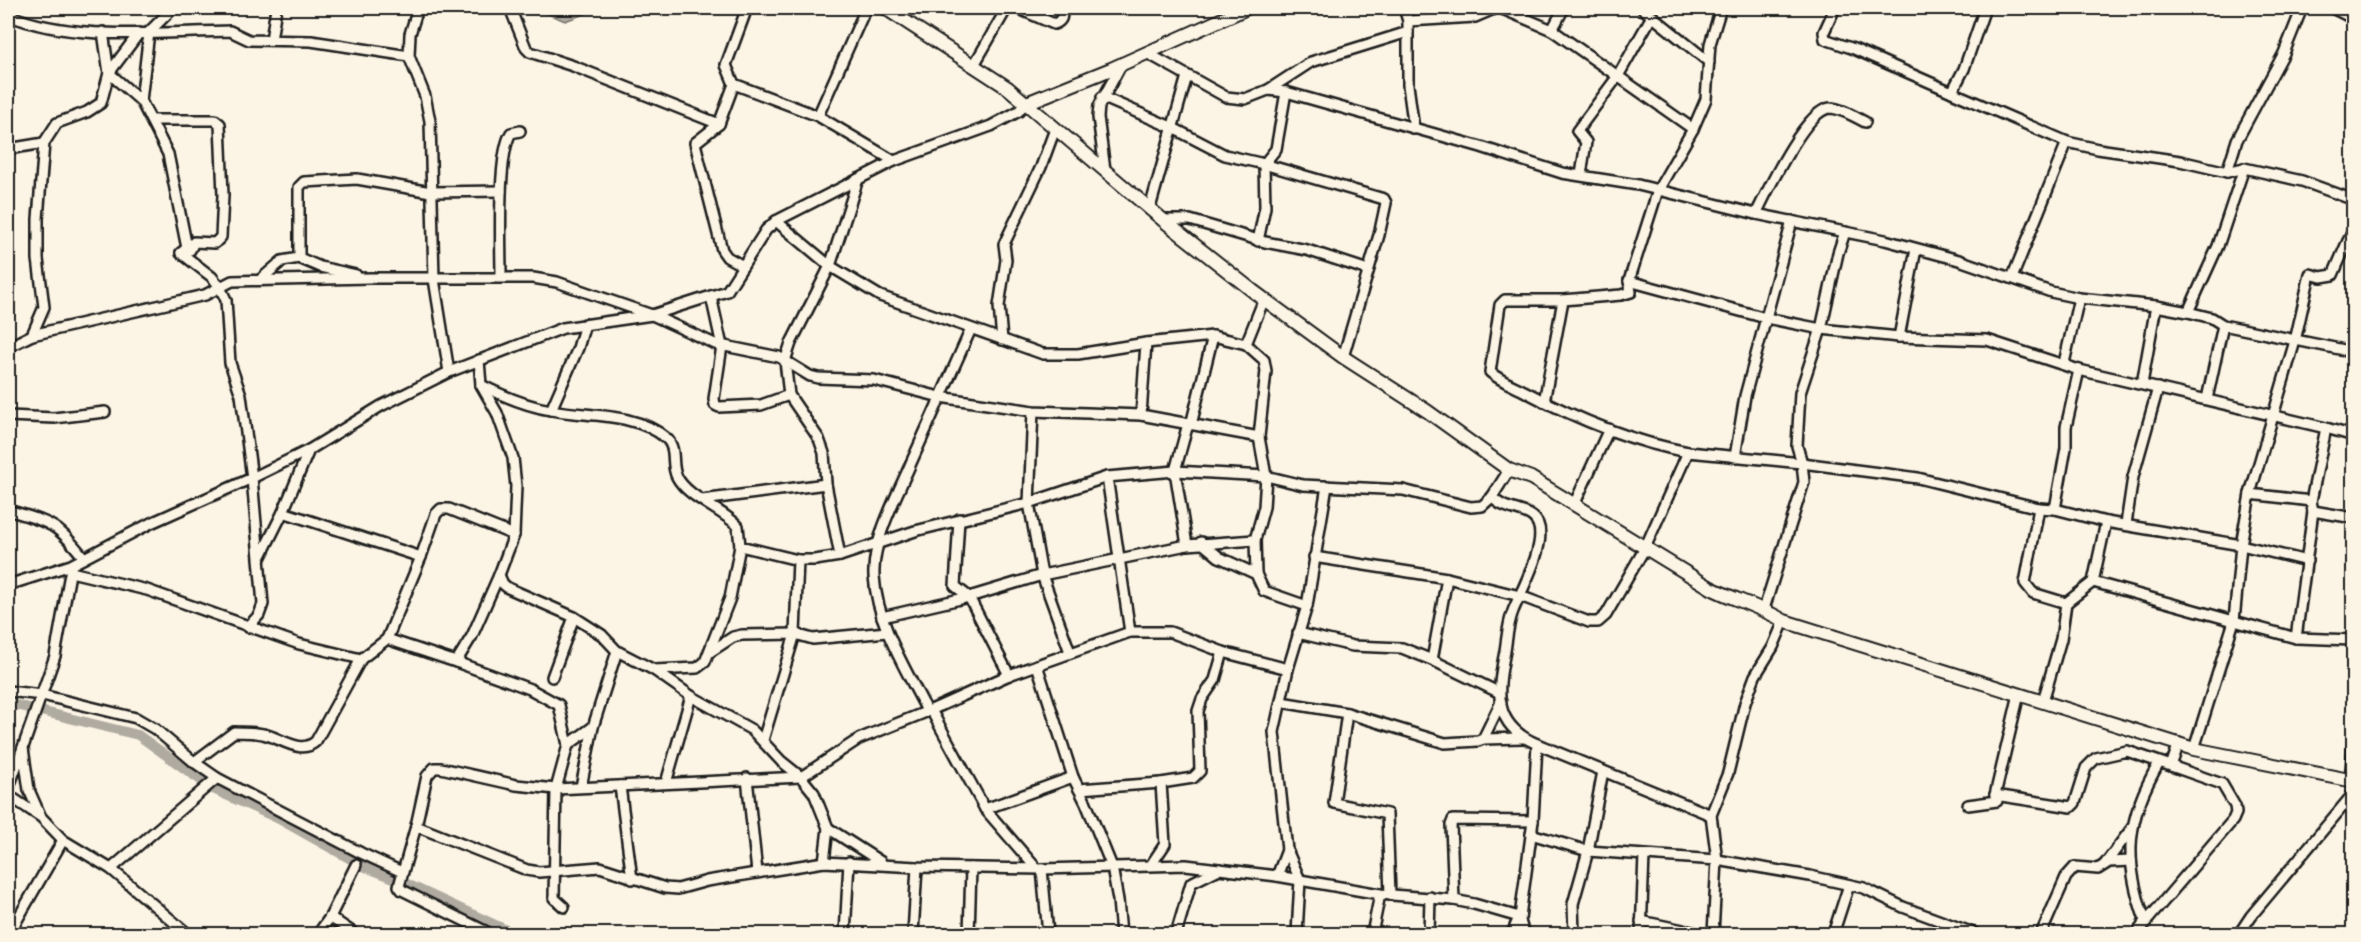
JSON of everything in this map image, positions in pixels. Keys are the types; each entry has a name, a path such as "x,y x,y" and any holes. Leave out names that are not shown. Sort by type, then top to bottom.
{"street":[{"path":"109,73 143,33 173,8"},
{"path":"272,40 276,8"},
{"path":"418,8 410,34 409,56 428,108 434,279 449,372"},
{"path":"510,8 526,48 530,52 573,66 719,124"},
{"path":"743,266 727,257 722,250 695,143 719,124 734,84 726,65 747,8"},
{"path":"818,116 866,8"},
{"path":"885,8 1008,88 1024,104 1163,220 1343,357 1427,411 1509,470 1531,478 1711,588 1764,609 1784,621 2194,749 2352,785"},
{"path":"974,65 1007,8"},
{"path":"1017,8 1054,24 1059,23 1062,18 1062,8"},
{"path":"8,585 71,568 84,558 151,523 309,450 381,406 449,372 563,328 652,315 727,291 766,230 776,221 894,161 991,126 1018,111 1024,104 1121,65 1247,8"},
{"path":"1404,8 1408,21 1408,85 1414,129"},
{"path":"1408,21 1475,17 1498,8 1552,30 1693,129"},
{"path":"1552,30 1564,8"},
{"path":"1642,8 1709,62"},
{"path":"1721,8 1712,32 1706,99 1693,129 1658,190 1629,281 1631,292 1563,300 1505,300 1500,305 1490,372 1544,402 1609,429 1673,449 1922,479 2040,508 2055,509 2106,522 2241,544 2307,561"},
{"path":"1835,8 1824,32 1825,39 1854,49 2067,142 2180,161 2227,172 2244,168 2302,181 2354,200"},
{"path":"1952,92 1964,69 1985,9 1973,8"},
{"path":"2227,172 2237,140 2284,53 2302,8"},
{"path":"2332,8 2354,19"},
{"path":"8,15 36,25 103,32 230,31 249,40 333,44 409,56"},
{"path":"1581,175 1586,142 1577,131 1618,76 1652,16"},
{"path":"32,335 44,307 38,259 38,219 44,143 57,123 87,112 101,103 109,73 103,32"},
{"path":"1147,53 1226,97 1245,99 1269,90 1311,62 1408,32"},
{"path":"141,101 143,33"},
{"path":"1105,170 1098,117 1102,97 1121,65"},
{"path":"109,73 141,101 168,154 187,248 181,253"},
{"path":"1150,208 1187,76"},
{"path":"734,84 818,116 894,161"},
{"path":"1269,90 1286,92 1562,173 1658,190 1916,249 2051,292 2079,298 2156,306 2188,312 2212,318 2223,325 2354,352"},
{"path":"1258,241 1265,207 1264,164 1276,149 1286,92"},
{"path":"1102,97 1225,155 1384,199 1385,210 1343,357"},
{"path":"1756,213 1780,166 1815,116 1826,109 1835,109 1865,122"},
{"path":"151,120 215,120 220,124 223,195 221,237 215,243 194,242 190,250 181,253"},
{"path":"1002,340 999,306 1006,260 1004,244 1041,167 1055,129"},
{"path":"501,277 501,191 508,138 511,133 520,131"},
{"path":"2012,278 2067,142"},
{"path":"8,149 44,143"},
{"path":"2188,312 2218,246 2244,168"},
{"path":"299,258 299,189 302,183 357,179 431,192 501,191"},
{"path":"840,556 826,484 824,453 819,439 789,395 785,361 791,343 830,266 858,179"},
{"path":"1163,220 1190,220 1258,241 1307,250 1368,270"},
{"path":"776,221 830,266 894,302 1043,354 1072,355 1109,351 1146,343 1213,336 1246,344 1264,360 1266,371 1258,437 1266,476 1264,507 1255,540 1256,574 1264,591 1307,606"},
{"path":"1735,457 1745,396 1792,221"},
{"path":"2194,749 2234,621 2241,544 2250,494 2295,341 2310,274 2321,277 2333,275 2354,227"},
{"path":"1764,609 1804,486 1805,478 1797,446 1800,393 1821,329 1845,231"},
{"path":"1899,337 1916,249"},
{"path":"181,253 220,286 226,300 230,363 241,395 260,558 263,604 259,615 248,627"},
{"path":"260,280 282,261 299,258 320,267 370,278"},
{"path":"8,347 32,335 205,295 232,282 501,277 551,281 652,315 722,346 779,357 810,376 818,378 874,380 940,397 1033,411 1141,415 1258,437"},
{"path":"1629,281 1766,318 1821,329 1899,337 1987,340 2064,363 2079,370 2354,436"},
{"path":"711,296 722,346 715,405 719,407 761,405 789,395"},
{"path":"2064,363 2079,298"},
{"path":"1246,344 1264,299"},
{"path":"1544,402 1563,300"},
{"path":"2142,384 2156,306"},
{"path":"551,410 578,348 585,324"},
{"path":"2207,399 2223,325"},
{"path":"971,329 879,542 874,577 887,632 929,711 985,809 1039,868 1048,934"},
{"path":"1187,545 1175,471 1213,336"},
{"path":"1141,415 1146,343"},
{"path":"456,662 472,636 514,535 516,486 513,458 497,413 481,385 479,360"},
{"path":"2055,509 2066,448 2066,427 2079,370"},
{"path":"481,385 521,402 551,410 627,420 655,431 667,439 672,446 675,473 678,479 738,526 740,546 730,598 710,652 702,666 654,670"},
{"path":"2126,524 2133,477 2158,388"},
{"path":"1033,411 1029,502 1042,575 1070,652"},
{"path":"8,416 44,418 105,412"},
{"path":"2296,638 2313,511 2311,501 2326,428"},
{"path":"1574,505 1609,429"},
{"path":"260,558 283,512 309,450"},
{"path":"1314,557 1447,578 1520,596 1589,622 1598,622 1606,615 1645,548 1689,452"},
{"path":"740,546 798,560 840,556 879,542 1029,502 1107,477 1175,471 1266,476 1295,484 1403,489 1471,507 1482,506 1492,498 1509,470"},
{"path":"1107,477 1130,632"},
{"path":"702,500 826,484"},
{"path":"1297,934 1300,880 1287,850 1274,739 1288,669 1307,606 1327,486"},
{"path":"2250,494 2311,501"},
{"path":"1483,739 1500,697 1510,620 1533,566 1539,528 1533,517 1505,508 1492,498"},
{"path":"194,762 234,732 265,734 302,748 312,746 361,658 387,639 436,514 441,508 449,509 514,535"},
{"path":"2040,508 2025,583 2034,593 2066,603"},
{"path":"8,510 55,526 67,536 84,558"},
{"path":"2313,511 2354,518"},
{"path":"283,512 421,557"},
{"path":"959,519 956,586 969,597 1009,675"},
{"path":"2043,700 2061,639 2066,603 2093,582 2106,522"},
{"path":"882,617 969,597 1042,575 1201,542 1255,540"},
{"path":"1201,542 1219,557 1256,574"},
{"path":"763,740 795,633 798,560"},
{"path":"71,568 147,590 299,644 361,658"},
{"path":"8,790 60,639 71,568"},
{"path":"499,575 503,584 514,592 574,617 602,635 617,651 654,670 692,696 752,730 781,761 801,777 814,793 828,828 824,862"},
{"path":"1432,660 1447,578"},
{"path":"2093,582 2296,638 2354,640"},
{"path":"552,677 574,617"},
{"path":"1713,934 1716,860 1711,815 1728,773 1744,703 1755,676 1773,647 1784,621"},
{"path":"710,652 738,635 795,633 813,639 887,632"},
{"path":"491,934 402,890 398,882 416,826 427,776 434,768 516,785 556,789 801,777 851,742 929,711 1009,675 1130,632 1170,632 1222,652 1288,669"},
{"path":"1298,633 1353,646 1402,648 1432,660 1500,697"},
{"path":"387,639 530,689 559,705 568,744 556,789 554,898 564,907"},
{"path":"581,787 593,727 617,651"},
{"path":"1079,789 1161,783 1193,778 1200,771 1198,711 1202,699 1215,680 1222,652"},
{"path":"1037,665 1073,777 1112,867 1118,900 1120,934"},
{"path":"8,691 42,695 136,717 155,729 217,778 402,872"},
{"path":"1968,805 1997,801 1995,795 2019,694"},
{"path":"666,783 692,696"},
{"path":"1500,697 1503,716 1522,738 1711,815"},
{"path":"1281,702 1347,713 1445,743 1522,738"},
{"path":"1347,713 1334,803 1387,814 1389,818 1385,894 1372,934"},
{"path":"568,744 593,727"},
{"path":"2239,934 2352,785 2354,735"},
{"path":"2171,766 2179,743"},
{"path":"1512,934 1520,919 1533,821 1537,744"},
{"path":"23,745 29,790 40,817"},
{"path":"1995,795 2071,807 2075,803 2086,768 2097,758 2127,751 2222,784 2235,806 2236,813 2233,820 2141,932"},
{"path":"2141,932 2145,920 2133,883 2132,828 2145,786 2159,762"},
{"path":"1574,934 1573,904 1588,851 1603,771"},
{"path":"985,809 1073,777"},
{"path":"111,869 217,778"},
{"path":"747,778 756,872"},
{"path":"1151,865 1165,844 1161,783"},
{"path":"620,786 632,879"},
{"path":"8,795 40,817 63,840 111,869 188,934"},
{"path":"1454,900 1451,825 1453,820 1533,821"},
{"path":"416,826 527,870 556,872 600,867 665,888 678,889 707,880 824,862 971,868 1151,865 1221,868 1385,894 1454,900 1520,919"},
{"path":"828,828 884,863"},
{"path":"2104,865 2132,828"},
{"path":"1531,834 1588,851 1716,860 1864,888 1903,907 1976,934"},
{"path":"9,934 16,930 63,840"},
{"path":"1277,876 1287,850"},
{"path":"1641,934 1644,855"},
{"path":"2041,934 2068,874 2077,866 2098,869 2109,862 2131,861"},
{"path":"845,934 849,862"},
{"path":"318,934 330,917 356,865"},
{"path":"913,934 917,867"},
{"path":"969,934 971,868"},
{"path":"1176,934 1191,883 1221,868"},
{"path":"1833,934 1850,885"},
{"path":"1429,934 1430,897"},
{"path":"330,917 355,934"},
{"path":"1520,919 1524,934"},
{"path":"1641,921 1702,934"},
{"path":"175,924 180,934"}],"water":[{"path":"534,8 593,8 590,12 565,21"}],"waterway":[{"path":"8,703 138,735 213,789 277,818 363,866 394,878"},
{"path":"407,884 515,934"}]}
